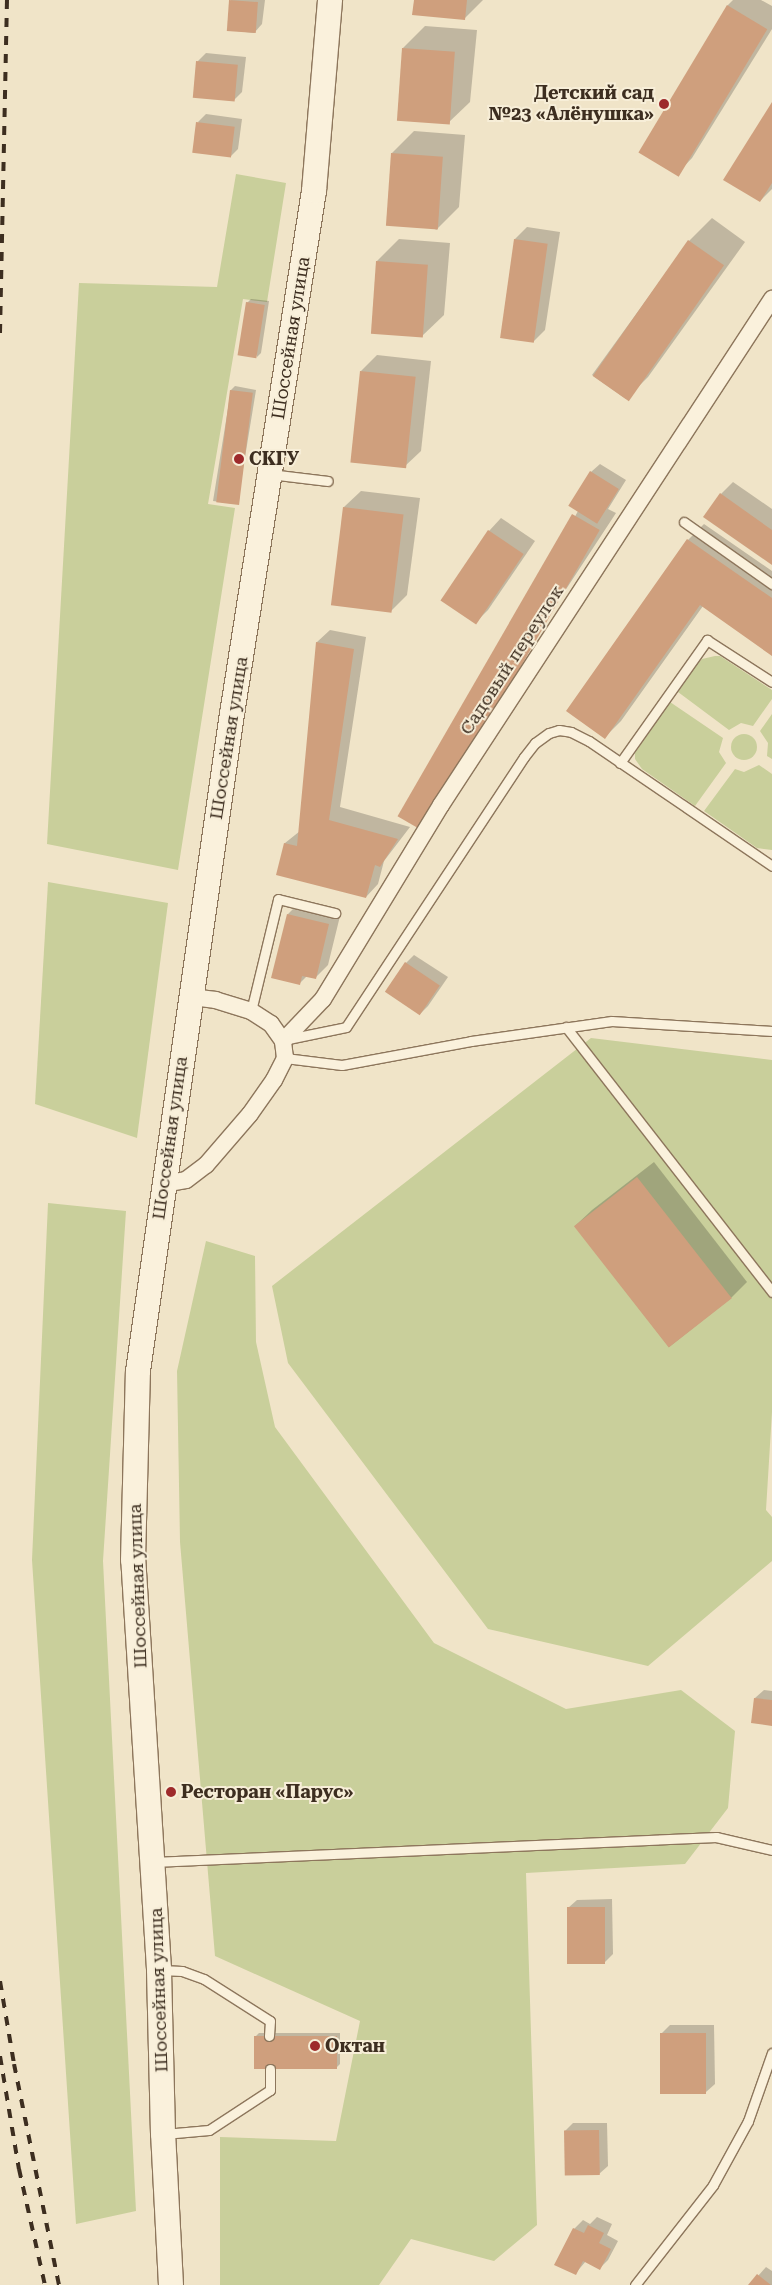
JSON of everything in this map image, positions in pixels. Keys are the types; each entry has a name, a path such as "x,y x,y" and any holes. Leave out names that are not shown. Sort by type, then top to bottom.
{"main road":[{"name":"Шоссейная улица","path":"171,2285 163,2134 159,1970 133,1560 138,1371 190,997 314,191 330,0"}],"street":[{"name":"Садовый переулок","path":"283,1040 323,999 441,805 772,299"},
{"path":"163,1184 186,1180 206,1165 250,1114 274,1080 285,1058 283,1040 271,1024 252,1011 216,1000 190,997"}],"lane":[{"path":"270,474 328,481"},
{"path":"684,522 772,584"},
{"path":"620,762 707,640 772,682"},
{"path":"283,1040 346,1027 535,743 549,733 559,730 571,732 620,762 772,866"},
{"path":"252,1011 278,900 335,913"},
{"path":"285,1058 342,1065 471,1041 612,1021 772,1031"},
{"path":"566,1027 772,1292"},
{"path":"153,1862 716,1837 772,1850"},
{"path":"159,1970 182,1971 204,1979 270,2021 269,2036"},
{"path":"635,2285 713,2185 748,2121 772,2053"},
{"path":"163,2134 209,2130 270,2090 270,2069"}],"green space":[{"path":"236,174 286,183 267,302 243,299 208,504 235,508 178,870 47,844 79,283 217,287"},
{"path":"720,656 772,690 772,699 753,726 741,723 729,730 678,692 702,659"},
{"path":"670,702 723,738 719,752 726,763 695,806 642,769 635,759 635,753"},
{"path":"772,714 772,759 767,756 768,743 760,731"},
{"path":"744,734 753,738 757,747 753,756 744,760 735,756 731,747 735,738"},
{"path":"759,765 772,774 772,850 757,848 704,811 735,769 744,772"},
{"path":"48,882 168,903 137,1138 35,1104"},
{"path":"591,1038 772,1060 772,1412 766,1510 772,1517 772,1561 648,1666 488,1629 288,1363 272,1286"},
{"path":"48,1203 126,1211 103,1561 136,2211 76,2224 32,1560"},
{"path":"206,1241 255,1256 256,1342 275,1427 434,1643 566,1709 681,1690 735,1731 728,1808 685,1864 526,1873 537,2225 494,2261 411,2239 379,2285 220,2285 220,2137 336,2141 360,2021 215,1956 180,1542 177,1371"}],"building":[{"path":"229,0 258,2 256,33 227,31"},
{"path":"414,0 467,0 465,20 412,15"},
{"path":"727,5 767,29 679,177 638,152"},
{"path":"402,48 455,52 450,125 397,121"},
{"path":"196,61 238,65 235,102 193,98"},
{"path":"772,102 772,183 760,202 723,180"},
{"path":"196,122 235,127 231,158 192,153"},
{"path":"391,153 443,157 438,229 386,226"},
{"path":"514,239 548,244 534,343 500,338"},
{"path":"688,240 724,265 629,401 593,376"},
{"path":"376,261 428,265 423,337 371,334"},
{"path":"246,302 265,305 256,358 238,355"},
{"path":"360,371 416,377 406,468 350,462"},
{"path":"230,390 253,393 239,505 216,502"},
{"path":"590,471 619,489 597,524 568,506"},
{"path":"720,493 772,530 772,565 703,517"},
{"path":"343,507 404,514 391,613 331,605"},
{"path":"572,514 600,530 425,832 398,816"},
{"path":"488,530 524,554 476,625 440,600"},
{"path":"687,539 772,598 772,656 700,605 605,739 566,711"},
{"path":"316,642 354,649 329,820 398,839 380,867 375,865 366,898 276,875 284,843 297,846"},
{"path":"287,914 329,924 316,979 302,976 300,985 271,978"},
{"path":"405,962 440,985 420,1015 385,992"},
{"path":"637,1177 732,1298 669,1348 574,1226"},
{"path":"754,1698 772,1700 772,1726 751,1723"},
{"path":"567,1907 605,1907 605,1964 567,1964"},
{"path":"660,2033 706,2033 706,2094 660,2094"},
{"path":"254,2036 337,2036 337,2069 254,2069"},
{"path":"599,2130 600,2175 565,2176 564,2131"},
{"path":"588,2225 604,2233 599,2243 611,2249 600,2270 583,2261 576,2275 554,2265 573,2228 584,2233"},
{"path":"757,2274 771,2285 748,2285"}],"railway":[{"path":"0,333 7,0"},
{"path":"0,1981 14,2064 59,2285"},
{"path":"0,2056 19,2169 45,2285"}],"place":[{"name":"Детский сад №23 «Алёнушка»","path":"664,104"},
{"name":"СКГУ","path":"239,459"},
{"name":"Ресторан «Парус»","path":"171,1792"},
{"name":"Октан","path":"315,2046"}]}
